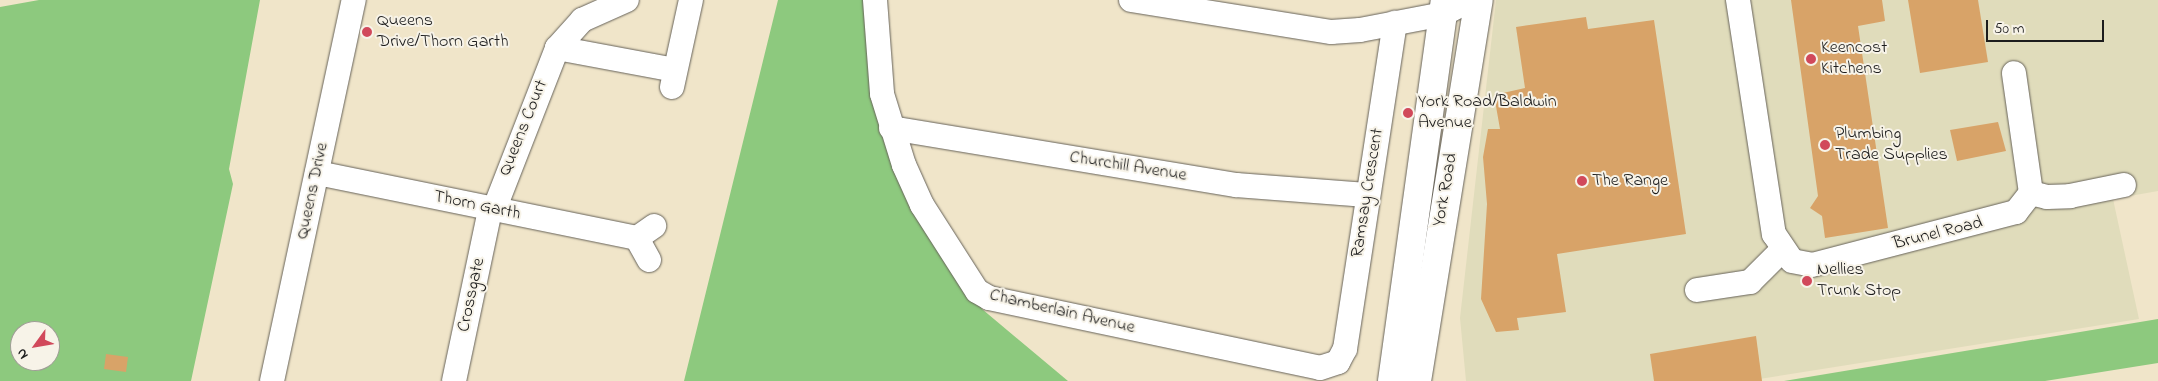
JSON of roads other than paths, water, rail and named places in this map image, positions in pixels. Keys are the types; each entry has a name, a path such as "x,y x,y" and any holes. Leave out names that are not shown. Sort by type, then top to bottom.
{"highway":[{"name":"York Road","path":"1417,381 1479,0"},
{"name":"York Road","path":"1392,381 1444,7"}],"street":[{"name":"Queens Drive","path":"275,381 354,0"},
{"name":"Queens Court","path":"492,210 557,48 582,20 627,0"},
{"path":"557,48 674,78 691,0"},
{"name":"Chamberlain Avenue","path":"875,0 877,62 891,128 922,205 977,291 989,298 1320,368 1338,362"},
{"path":"1131,0 1330,32 1395,23 1471,0"},
{"path":"1697,290 1750,282 1782,250 1774,234 1738,0"},
{"name":"Ramsay Crescent","path":"1338,362 1345,349 1367,195 1395,23"},
{"path":"2014,73 2031,194 2047,197 2070,196 2124,185"},
{"name":"Churchill Avenue","path":"891,128 1236,185 1367,195"},
{"name":"Thorn Garth","path":"317,173 492,210 646,232 649,260"},
{"name":"Brunel Road","path":"1782,250 1792,261 1812,265 2001,218 2016,212 2031,194"},
{"name":"Crossgate","path":"454,381 492,210"}],"place":[{"name":"Queens Drive/Thorn Garth","path":"367,32"},
{"name":"Keencost Kitchens","path":"1811,59"},
{"name":"York Road/Baldwin Avenue","path":"1408,113"},
{"name":"Plumbing Trade Supplies","path":"1825,145"},
{"name":"The Range","path":"1582,181"},
{"name":"Nellies Trunk Stop","path":"1807,281"}]}
